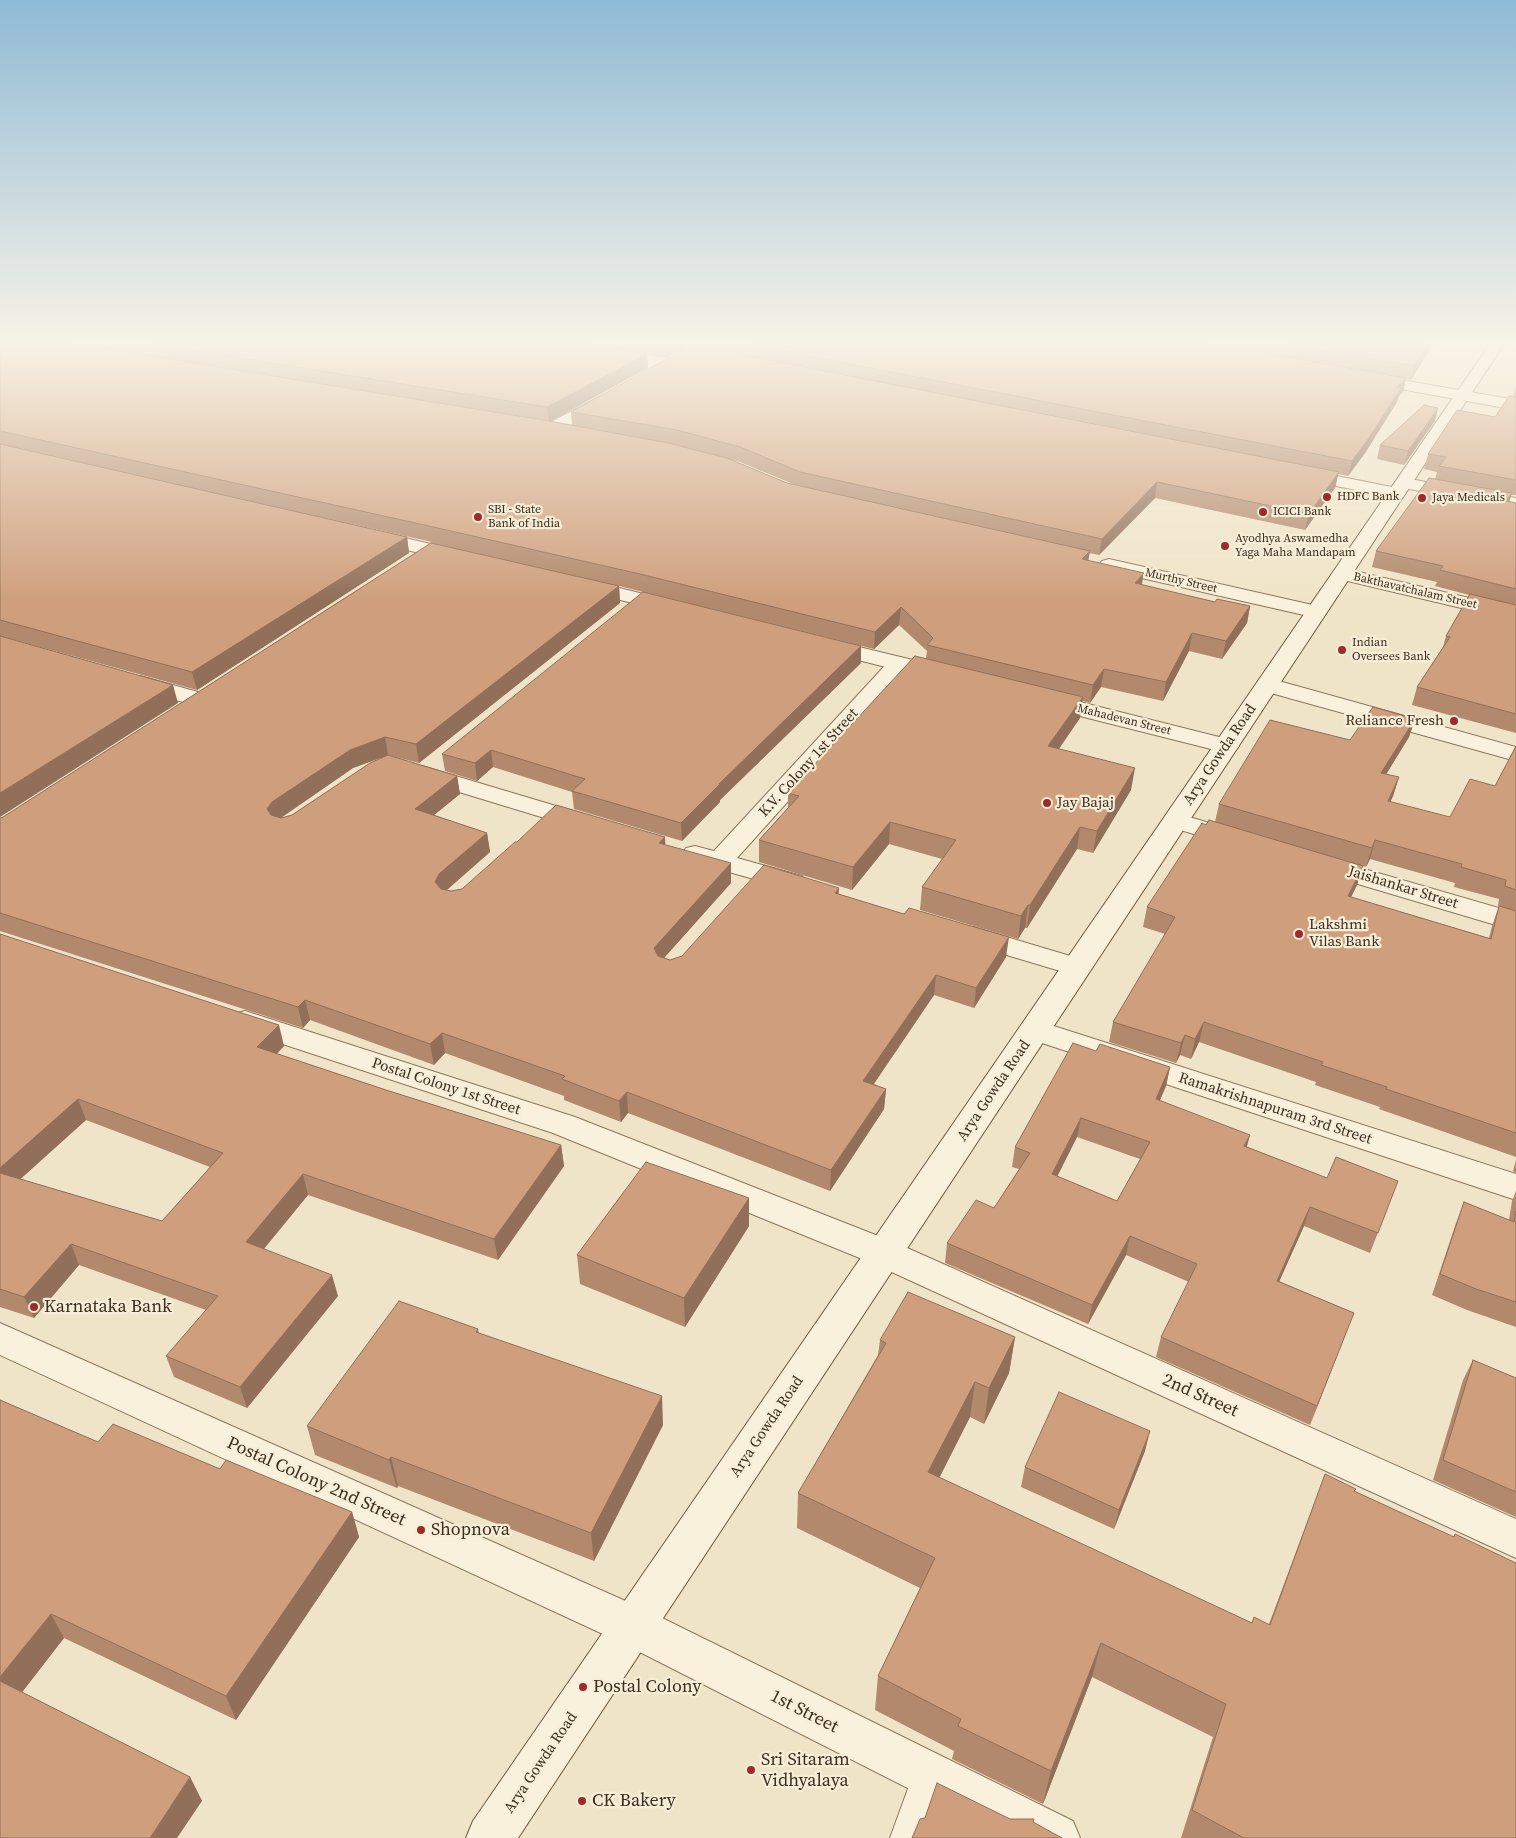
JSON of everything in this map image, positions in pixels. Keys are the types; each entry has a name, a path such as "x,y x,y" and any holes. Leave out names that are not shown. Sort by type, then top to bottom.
{"street":[{"path":"555,430 579,434"},
{"name":"Arya Gowda Road","path":"490,1838 1440,430"},
{"path":"1281,470 1516,503"},
{"path":"354,532 478,561"},
{"path":"406,566 431,550"},
{"name":"Murthy Street","path":"1094,562 1317,612"},
{"name":"Bakthavatchalam Street","path":"1342,574 1516,615"},
{"path":"564,581 688,611"},
{"path":"618,616 640,599"},
{"path":"803,640 957,678"},
{"name":"K.V. Colony 1st Street","path":"720,861 899,664"},
{"path":"124,678 209,695 176,716"},
{"path":"1268,685 1516,754"},
{"name":"Mahadevan Street","path":"1024,695 1227,746"},
{"path":"424,773 447,755"},
{"path":"398,767 424,773 608,829"},
{"path":"531,832 552,813"},
{"path":"1176,821 1261,846"},
{"path":"673,848 814,889"},
{"name":"Jaishankar Street","path":"1299,857 1516,922"},
{"path":"739,893 758,872"},
{"path":"946,928 1077,967"},
{"name":"Postal Colony 1st Street","path":"216,1012 564,1125 884,1253"},
{"name":"Ramakrishnapuram 3rd Street","path":"1035,1030 1516,1187"},
{"name":"2nd Street","path":"884,1253 1516,1539"},
{"name":"Postal Colony 2nd Street","path":"0,1338 633,1626"},
{"name":"1st Street","path":"633,1626 1056,1838"}],"lane":[{"path":"905,1838 927,1774"}],"building":[{"path":"596,430 668,443 727,458 787,483 1090,551 1082,559 1144,573 1135,583 1215,602 1217,599 1250,606 1226,641 1192,633 1166,682 1104,669 1093,685 927,645 933,638 901,607 875,632 640,574 0,431"},
{"path":"677,430 1124,430 1339,472 1309,514 1157,482 1102,539 800,472 740,447"},
{"path":"1190,430 1374,430 1352,461"},
{"path":"1397,430 1423,430 1408,451 1380,445"},
{"path":"1444,430 1516,430 1516,480 1439,466 1446,457 1428,454"},
{"path":"0,444 407,537 192,672 0,620"},
{"path":"1429,478 1512,493 1506,501 1516,503 1516,589 1440,570 1443,566 1376,551"},
{"path":"431,543 619,586 416,744 385,737 350,750 272,802 267,809 271,815 281,818 292,815 370,763 388,755 457,776 415,809 487,833 439,874 435,882 441,889 451,891 462,889 517,842 556,805 665,837 659,843 731,863 654,948 658,956 670,960 682,956 764,865 839,888 835,893 904,914 909,908 1009,937 976,988 936,975 863,1081 886,1089 831,1170 627,1092 619,1101 562,1079 565,1076 442,1033 430,1044 305,1000 298,1007 0,913 0,818"},
{"path":"643,592 861,646 681,823 572,791 585,779 491,750 475,763 442,754"},
{"path":"1470,594 1516,605 1516,714 1417,687 1450,637 1446,636"},
{"path":"0,636 173,685 0,793"},
{"path":"915,656 1083,697 1048,746 1135,768 1097,831 1080,827 1021,916 922,887 956,840 890,822 853,867 759,840 799,796 788,793"},
{"path":"1373,707 1415,719 1381,773 1399,777 1388,801 1450,817 1470,779 1495,786 1516,746 1516,890 1505,886 1506,880 1461,867 1462,864 1375,840 1372,848 1219,804 1270,720 1350,740"},
{"path":"1209,820 1363,866 1348,896 1491,939 1499,906 1516,911 1516,1133 1321,1065 1323,1062 1204,1022 1195,1039 1185,1035 1181,1043 1113,1022 1175,917 1147,907 1202,823 1206,825"},
{"path":"0,934 279,1025 257,1047 561,1145 494,1239 303,1174 246,1242 332,1275 240,1387 166,1356 218,1296 71,1244 24,1297 0,1289 0,1173 162,1221 223,1153 78,1099 0,1168"},
{"path":"1073,1043 1096,1051 1100,1044 1170,1067 1156,1099 1250,1135 1244,1146 1327,1178 1336,1157 1398,1181 1378,1233 1310,1207 1277,1281 1354,1313 1317,1406 1161,1337 1197,1264 1130,1236 1092,1305 947,1243 976,1200 994,1208 1030,1153 1015,1147","holes":["1081,1118 1150,1142 1117,1201 1052,1174"]},
{"path":"646,1162 749,1198 684,1298 577,1255"},
{"path":"1464,1202 1514,1222 1516,1211 1516,1302 1476,1289 1440,1274"},
{"path":"908,1292 1015,1337 989,1388 975,1382 928,1472 1252,1623 1254,1617 1270,1625 1325,1474 1356,1489 1354,1491 1454,1537 1455,1534 1516,1563 1516,1838 1244,1838 1192,1810 1226,1704 1101,1643 1051,1771 958,1726 961,1719 878,1676 935,1558 798,1493 886,1343 880,1340"},
{"path":"399,1301 478,1329 476,1332 662,1396 591,1533 391,1457 389,1460 307,1426"},
{"path":"1473,1360 1516,1378 1516,1492 1443,1460"},
{"path":"1059,1392 1150,1431 1119,1510 1025,1467"},
{"path":"0,1400 98,1442 113,1424 220,1469 226,1460 352,1512 226,1696 51,1614 0,1677"},
{"path":"0,1681 190,1777 150,1838 0,1838"},
{"path":"937,1783 1010,1819 1034,1819 1033,1822 1062,1838 912,1838 920,1819 925,1818"}],"place":[{"name":"HDFC Bank","path":"1327,497"},
{"name":"Jaya Medicals","path":"1422,498"},
{"name":"ICICI Bank","path":"1263,512"},
{"name":"SBI - State Bank of India","path":"478,517"},
{"name":"Ayodhya Aswamedha Yaga Maha Mandapam","path":"1225,546"},
{"name":"Indian Oversees Bank","path":"1342,650"},
{"name":"Reliance Fresh","path":"1454,721"},
{"name":"Jay Bajaj","path":"1047,803"},
{"name":"Lakshmi Vilas Bank","path":"1299,934"},
{"name":"Karnataka Bank","path":"34,1307"},
{"name":"Shopnova","path":"421,1530"},
{"name":"Postal Colony","path":"583,1687"},
{"name":"Sri Sitaram Vidhyalaya","path":"751,1770"},
{"name":"CK Bakery","path":"582,1801"}]}
